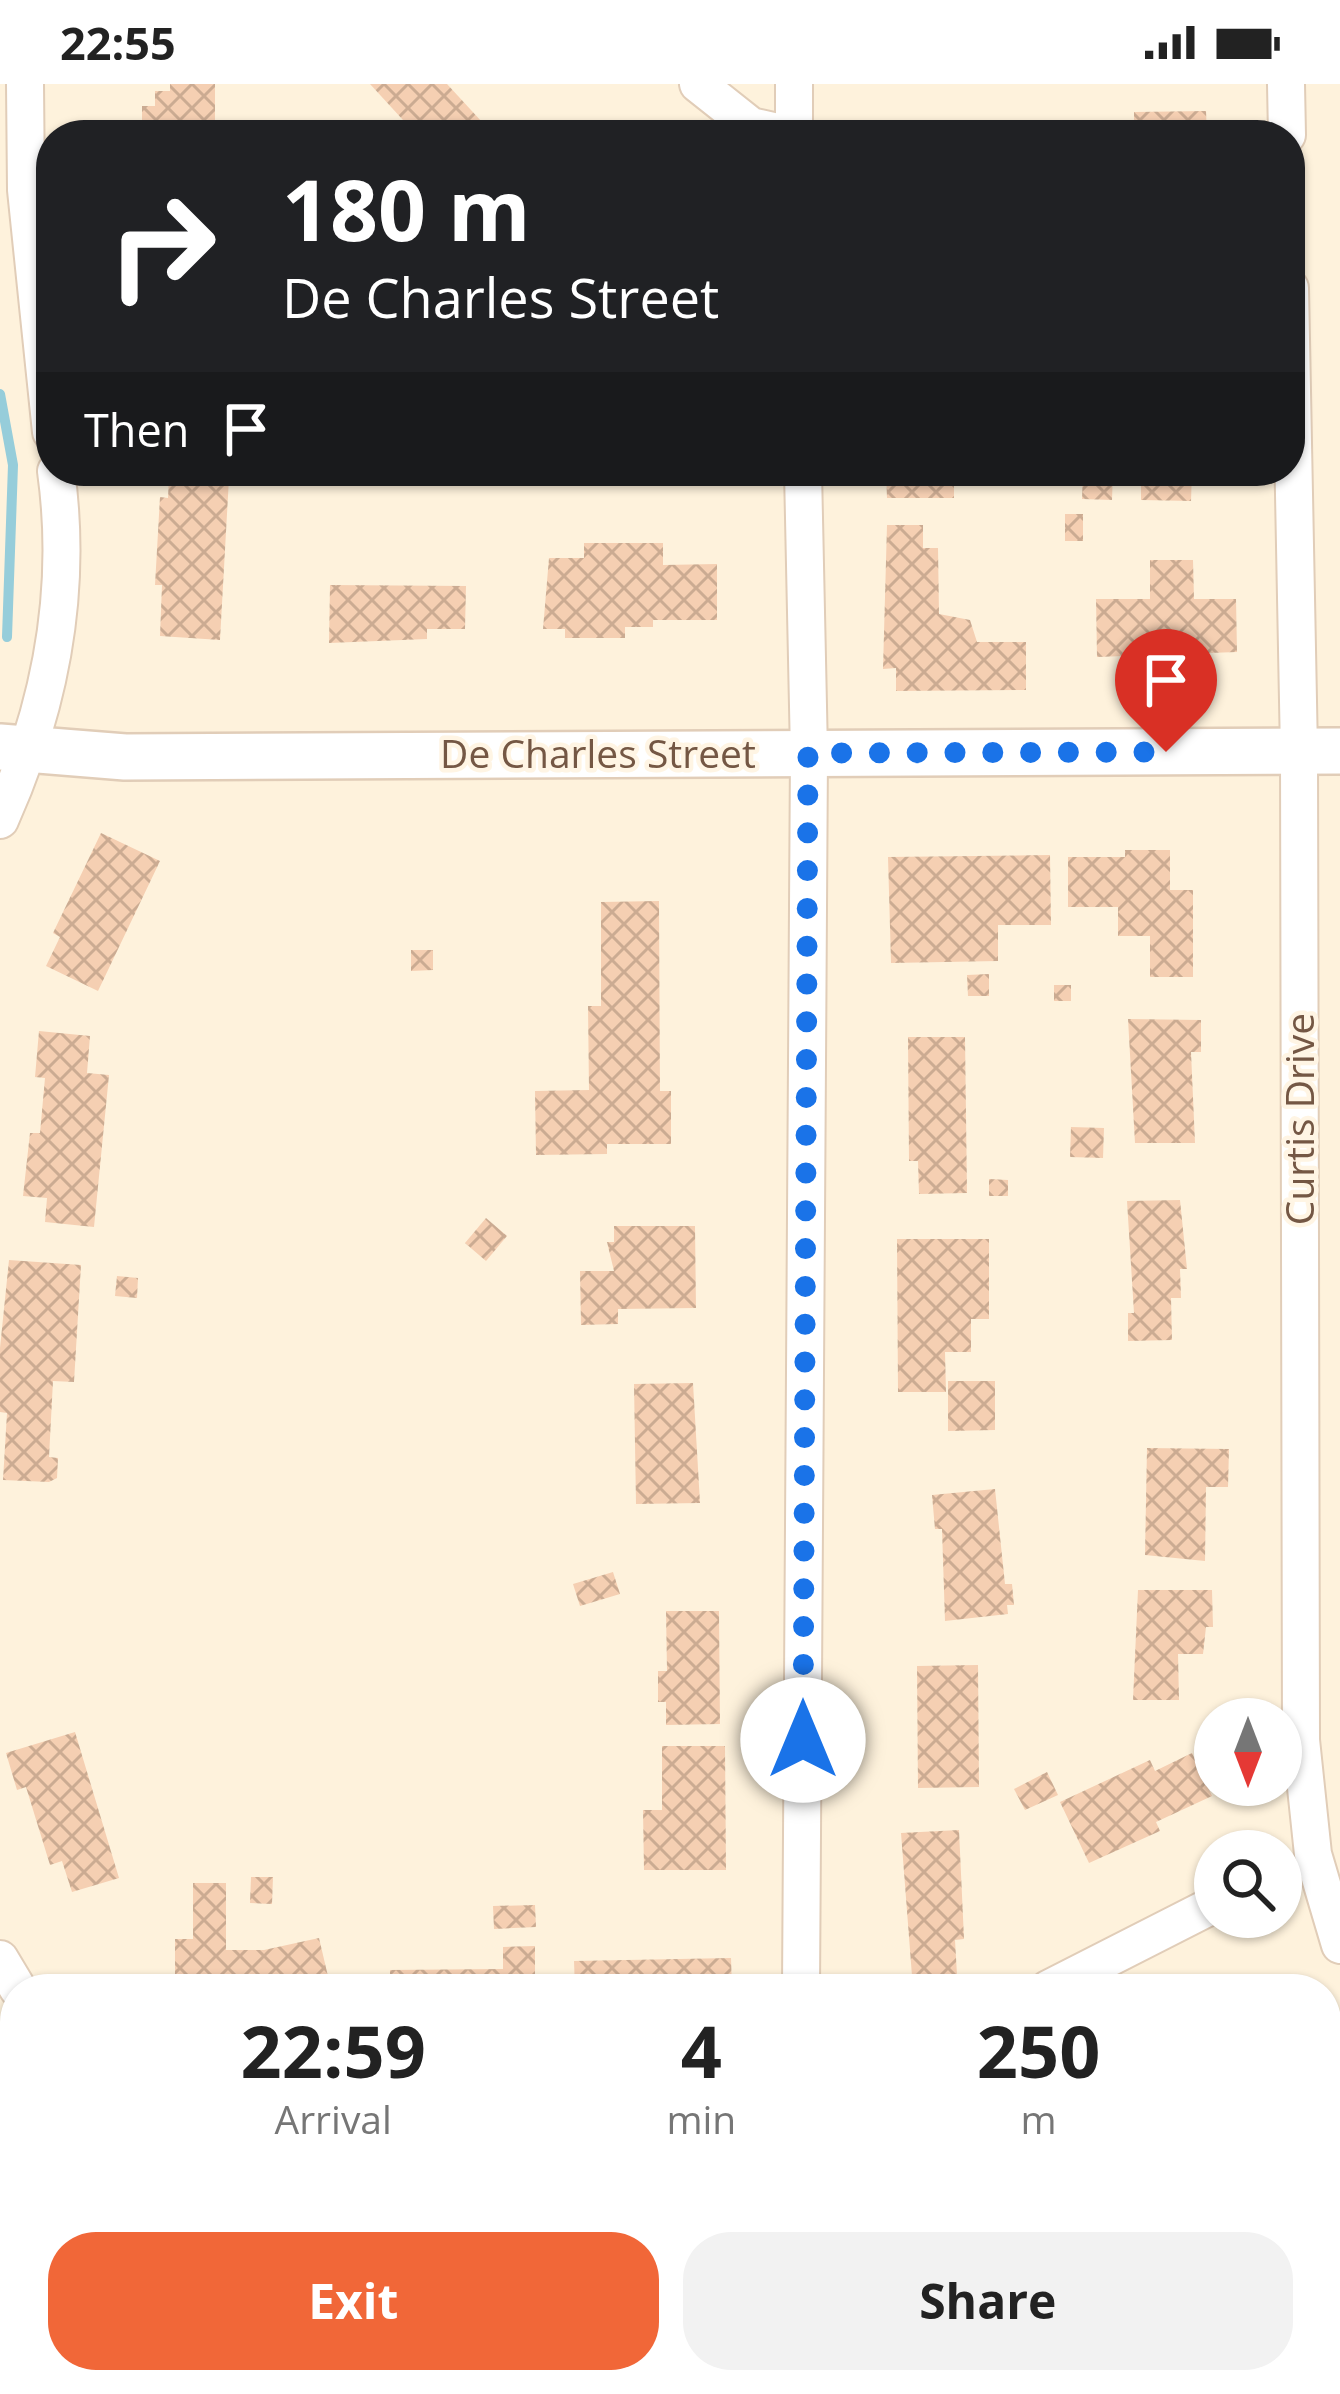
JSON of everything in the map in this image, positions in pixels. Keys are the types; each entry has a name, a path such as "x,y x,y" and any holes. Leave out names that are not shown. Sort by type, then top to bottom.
{"street":[{"path":"25,84 28,211 36,288"},
{"path":"698,84 743,120"},
{"path":"793,120 794,84"},
{"path":"1286,84 1287,120"},
{"path":"0,820 15,750 52,676 59,604 58,486"},
{"path":"801,1974 808,753 803,486"},
{"name":"Curtis Drive","path":"1298,1830 1320,752 1303,486"},
{"name":"De Charles Street","path":"15,750 125,758 1320,752"},
{"name":"Curtis Drive","path":"1302,1872 1340,1945"},
{"path":"1077,1974 1194,1915"}],"building":[{"path":"170,84 215,84 215,120 142,120 142,106 155,106 155,91 170,91"},
{"path":"370,84 447,84 480,120 403,120"},
{"path":"1206,111 1206,120 1134,120 1134,112"},
{"path":"169,486 229,486 220,640 160,636 162,585 155,585 160,497 168,498"},
{"path":"887,486 954,486 954,498 887,498"},
{"path":"1082,486 1112,486 1112,500 1082,499"},
{"path":"1141,486 1192,486 1191,501 1141,500"},
{"path":"1065,514 1083,514 1083,541 1065,541"},
{"path":"887,525 923,525 923,548 938,548 939,614 970,620 977,642 1026,642 1026,690 896,691 896,668 883,669"},
{"path":"584,543 663,543 663,565 717,564 717,620 653,620 653,627 625,627 625,638 565,638 565,629 543,629 549,558 584,558"},
{"path":"1150,560 1193,560 1194,599 1236,599 1237,652 1097,657 1096,599 1150,599"},
{"path":"330,585 466,586 465,629 427,629 427,639 329,643"},
{"path":"101,833 160,861 98,991 46,966 60,937 53,933"},
{"path":"1125,850 1170,850 1170,890 1193,890 1193,977 1150,977 1150,936 1118,936 1118,907 1068,907 1068,857 1125,857"},
{"path":"1050,855 1051,925 998,925 998,961 891,963 888,857"},
{"path":"659,901 660,1091 671,1091 671,1144 607,1144 607,1154 536,1155 535,1091 589,1090 588,1006 601,1006 601,902"},
{"path":"411,950 433,950 433,970 411,971"},
{"path":"989,974 989,996 968,996 967,975"},
{"path":"1054,985 1071,985 1071,1001 1054,1001"},
{"path":"1128,1019 1201,1020 1201,1052 1191,1052 1195,1143 1135,1143"},
{"path":"39,1031 90,1036 87,1073 109,1075 94,1227 45,1222 47,1198 23,1196 30,1133 40,1133 45,1078 35,1077"},
{"path":"908,1037 965,1037 967,1193 919,1194 918,1161 909,1161"},
{"path":"1071,1127 1104,1128 1103,1158 1070,1157"},
{"path":"989,1179 1008,1180 1008,1196 989,1196"},
{"path":"1180,1200 1187,1269 1180,1269 1181,1298 1171,1298 1172,1340 1128,1341 1128,1313 1134,1313 1127,1201"},
{"path":"486,1218 507,1236 486,1261 465,1243"},
{"path":"614,1226 695,1226 696,1308 618,1309 618,1324 581,1325 580,1271 614,1271 607,1242 614,1242"},
{"path":"897,1239 989,1239 989,1319 971,1319 971,1352 945,1352 946,1392 898,1392"},
{"path":"9,1260 81,1265 74,1382 53,1381 49,1457 58,1458 57,1478 49,1482 3,1480 7,1413 0,1412 0,1348"},
{"path":"117,1276 138,1278 137,1298 115,1296"},
{"path":"948,1381 995,1381 995,1430 948,1431"},
{"path":"693,1383 700,1503 636,1504 634,1384"},
{"path":"1147,1448 1229,1449 1228,1487 1206,1487 1205,1561 1145,1555"},
{"path":"995,1489 1005,1584 1012,1584 1014,1605 1007,1605 1008,1614 945,1621 942,1529 935,1529 932,1495"},
{"path":"613,1572 620,1594 580,1606 573,1584"},
{"path":"1138,1590 1212,1590 1213,1627 1206,1627 1203,1654 1178,1654 1179,1700 1133,1700"},
{"path":"666,1611 719,1611 720,1724 666,1725 666,1702 658,1702 658,1671 667,1671"},
{"path":"978,1665 979,1787 918,1788 917,1666"},
{"path":"75,1732 119,1878 72,1892 62,1861 50,1865 26,1787 17,1790 6,1753"},
{"path":"662,1746 725,1746 726,1870 644,1870 643,1810 662,1810"},
{"path":"1192,1753 1194,1804 1156,1822 1160,1831 1089,1863 1060,1802 1150,1760 1155,1771"},
{"path":"1047,1772 1058,1795 1025,1810 1014,1789"},
{"path":"959,1830 964,1939 955,1940 957,1974 912,1974 901,1833"},
{"path":"251,1877 273,1877 272,1904 250,1903"},
{"path":"193,1883 226,1883 226,1950 264,1950 319,1938 327,1974 175,1974 175,1939 193,1939"},
{"path":"535,1905 536,1927 494,1929 493,1906"},
{"path":"535,1946 535,1974 390,1974 390,1970 503,1969 503,1947"},
{"path":"731,1958 732,1974 574,1974 574,1961"}],"waterway":[{"path":"0,394 13,465 7,637"}],"route":[{"path":"803,1740 808,753 1166,752"}]}
